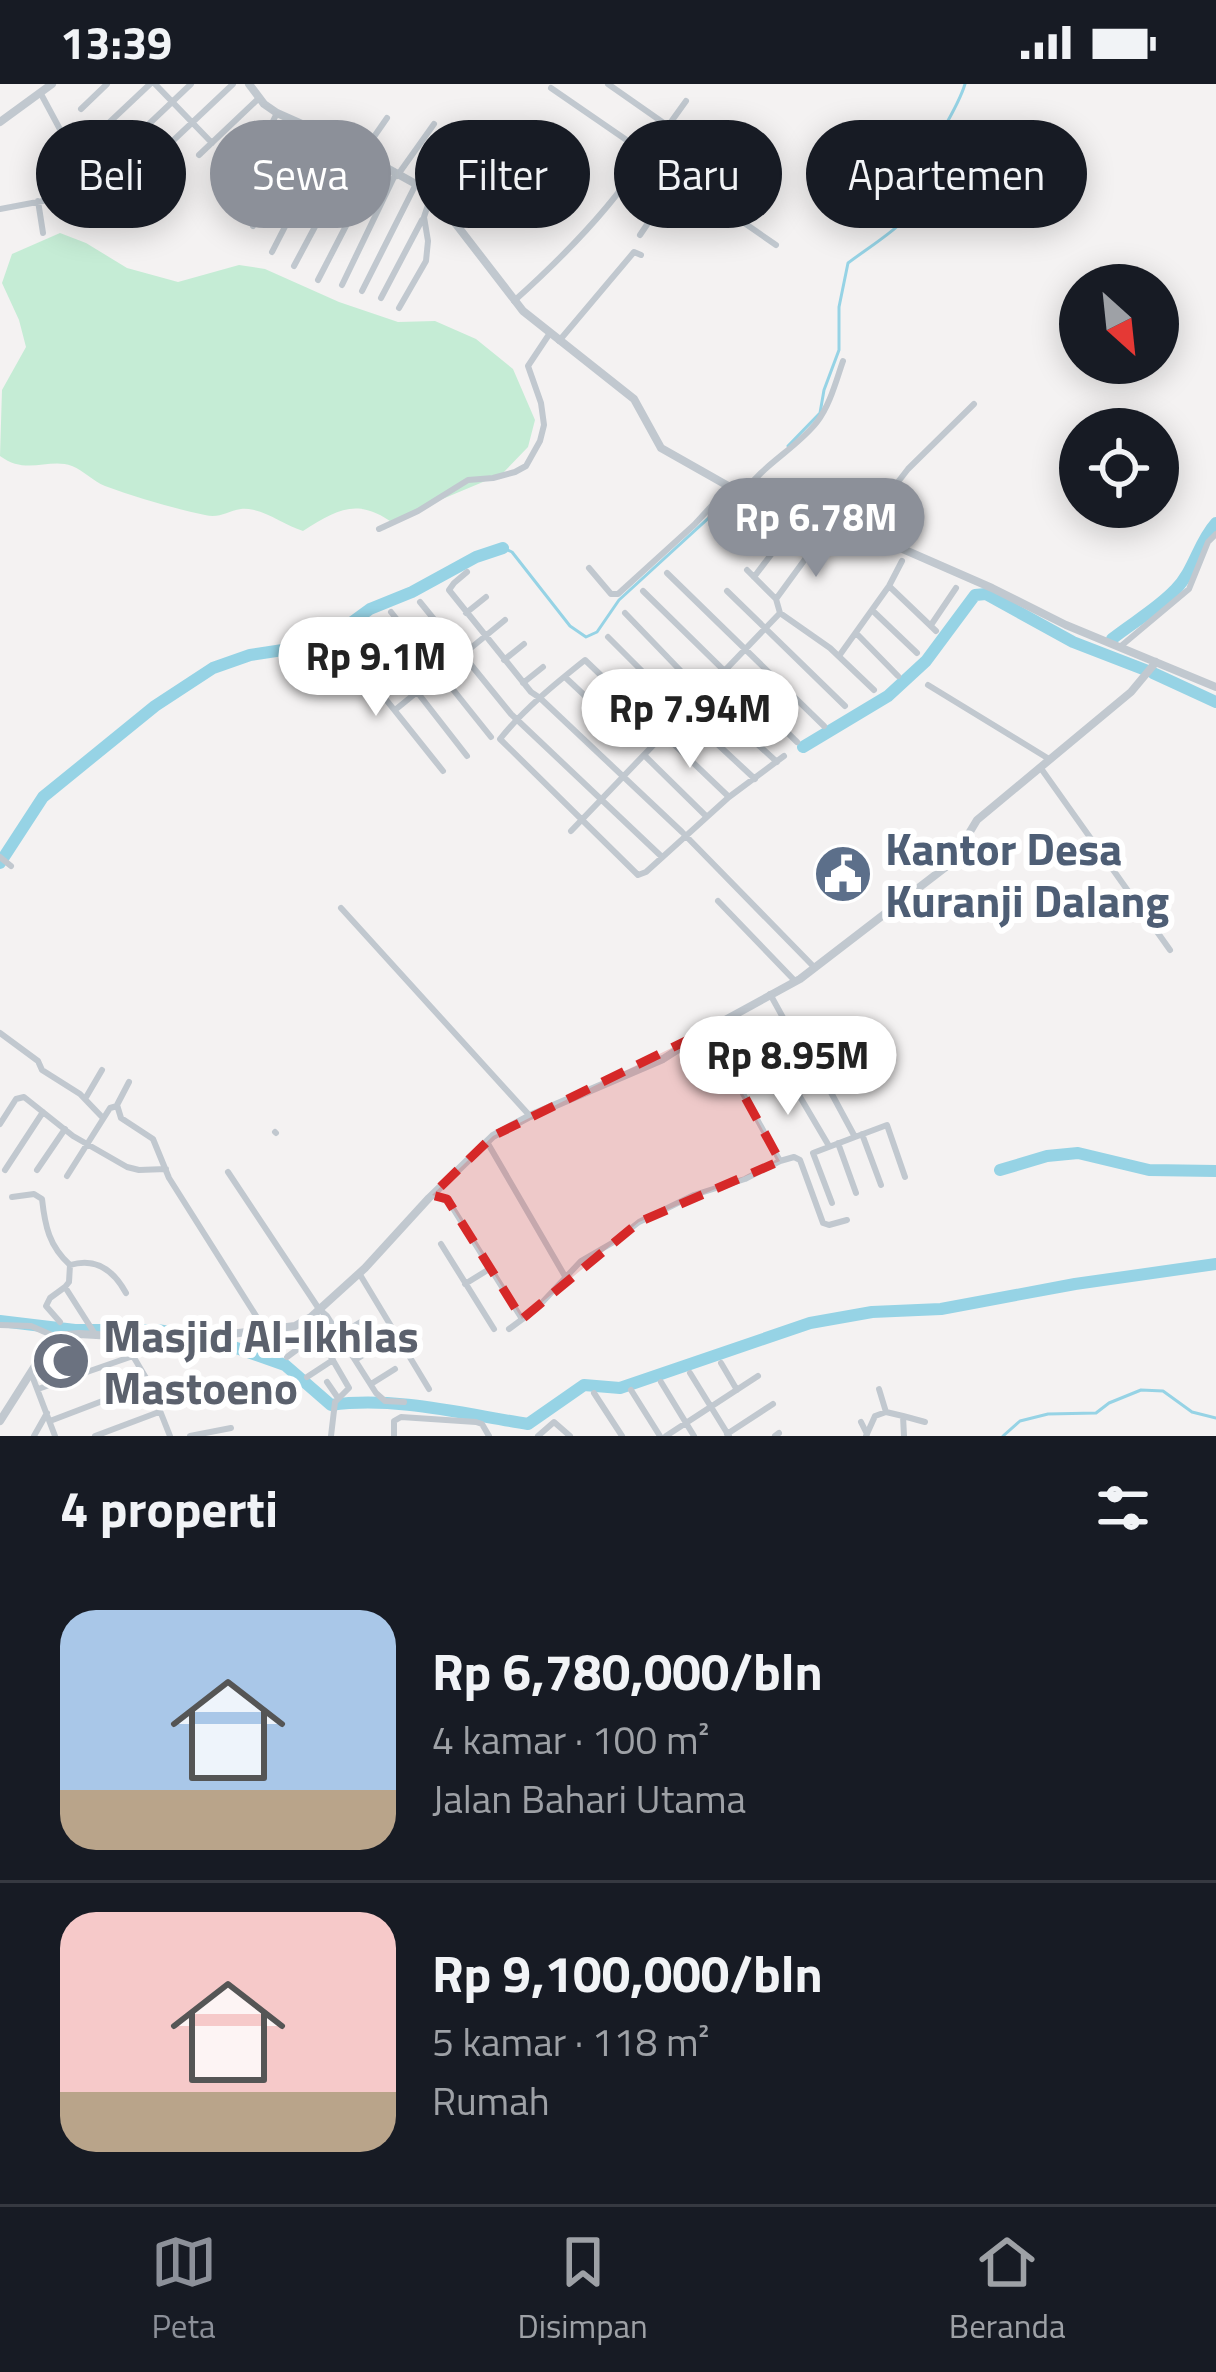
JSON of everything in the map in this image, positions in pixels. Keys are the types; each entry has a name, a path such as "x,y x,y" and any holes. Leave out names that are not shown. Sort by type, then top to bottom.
{"street":[{"path":"0,122 52,84"},
{"path":"81,109 107,84"},
{"path":"113,120 152,84 210,141"},
{"path":"153,120 191,84"},
{"path":"186,129 233,84"},
{"path":"249,84 277,113 293,120"},
{"path":"608,84 659,120"},
{"path":"551,88 614,131"},
{"path":"41,94 55,120"},
{"path":"236,120 259,98"},
{"path":"672,120 686,101"},
{"path":"274,120 277,113"},
{"path":"199,155 210,145"},
{"path":"342,285 396,175 415,150"},
{"path":"391,172 415,184"},
{"path":"362,291 415,186"},
{"path":"514,301 556,263 614,197"},
{"path":"0,209 36,201"},
{"path":"42,228 43,233"},
{"path":"272,252 284,228"},
{"path":"294,266 316,228"},
{"path":"318,280 345,228"},
{"path":"381,298 418,228"},
{"path":"399,308 426,261 426,228"},
{"path":"459,228 514,301 634,400 664,451 736,492 877,539 1066,626 1216,687"},
{"path":"640,235 645,228"},
{"path":"752,228 776,245"},
{"path":"559,340 634,252 641,255"},
{"path":"379,529 468,480 515,472 530,463 544,425 528,367 550,333"},
{"path":"589,568 611,594 618,594 814,425 843,361"},
{"path":"857,535 908,469 974,404"},
{"path":"809,519 823,490"},
{"path":"877,539 895,512 883,501"},
{"path":"754,577 795,523"},
{"path":"1121,646 1189,589 1208,542 1216,534"},
{"path":"776,599 822,536"},
{"path":"839,656 890,586 902,561"},
{"path":"747,570 776,599 780,614 839,656 874,690"},
{"path":"467,572 449,590 523,683 686,835 815,968"},
{"path":"667,573 824,726"},
{"path":"890,586 933,628 956,588"},
{"path":"643,591 797,742"},
{"path":"727,591 845,706"},
{"path":"466,613 486,598"},
{"path":"420,602 518,719 662,857"},
{"path":"873,610 917,652"},
{"path":"391,612 491,737"},
{"path":"625,614 704,694 781,759 638,875 500,741 585,660 729,797"},
{"path":"571,831 780,614"},
{"path":"395,710 505,620"},
{"path":"368,629 467,756"},
{"path":"856,634 898,676"},
{"path":"608,637 755,779"},
{"path":"340,642 443,771"},
{"path":"504,660 524,644"},
{"path":"0,1325 31,1326 54,1336 183,1340 299,1325 359,1273 500,1132 652,1064 815,968 946,866 977,820 1139,684 1156,662"},
{"path":"523,683 543,667"},
{"path":"566,678 614,723 634,707"},
{"path":"928,685 1049,759"},
{"path":"644,755 707,817"},
{"path":"1040,766 1170,950"},
{"path":"0,858 11,866"},
{"path":"718,902 795,981"},
{"path":"341,908 530,1116"},
{"path":"770,994 786,1023 793,1022 859,1135 881,1185"},
{"path":"708,1030 780,1161"},
{"path":"0,1033 103,1118"},
{"path":"783,1068 834,1145 856,1193"},
{"path":"85,1099 102,1070"},
{"path":"129,1082 117,1106 121,1118 153,1139 166,1169 265,1330"},
{"path":"0,1124 16,1099 24,1097 64,1129 127,1167 166,1169"},
{"path":"67,1176 110,1108 117,1106"},
{"path":"4,1170 43,1112"},
{"path":"832,1203 813,1153 887,1125 905,1177"},
{"path":"37,1170 64,1129"},
{"path":"487,1142 566,1278"},
{"path":"509,1329 581,1262 645,1219 704,1190 751,1177 794,1156 800,1160 823,1223 847,1220"},
{"path":"228,1172 370,1384 385,1401 404,1402"},
{"path":"12,1197 34,1194 42,1199 53,1246 70,1265 69,1282 46,1306 60,1322"},
{"path":"432,1195 449,1202 522,1319"},
{"path":"441,1244 494,1329"},
{"path":"70,1265 82,1261 109,1270 126,1293"},
{"path":"465,1284 490,1268"},
{"path":"359,1273 429,1389"},
{"path":"65,1287 95,1334"},
{"path":"311,1317 349,1388 335,1402 331,1436"},
{"path":"340,1335 364,1320"},
{"path":"287,1358 318,1334"},
{"path":"0,1421 54,1336"},
{"path":"355,1360 381,1344"},
{"path":"38,1389 133,1356 170,1436"},
{"path":"307,1377 333,1360"},
{"path":"721,1364 737,1390"},
{"path":"370,1384 395,1369"},
{"path":"690,1372 728,1435 773,1404"},
{"path":"31,1373 55,1436"},
{"path":"631,1390 663,1436 758,1376"},
{"path":"328,1382 338,1398"},
{"path":"661,1382 694,1436"},
{"path":"34,1436 48,1417 149,1383"},
{"path":"879,1389 886,1412"},
{"path":"594,1393 622,1436"},
{"path":"95,1436 160,1412"},
{"path":"866,1435 875,1416 886,1412 925,1422"},
{"path":"394,1436 394,1421 400,1417 476,1422 489,1436"},
{"path":"903,1418 904,1436"},
{"path":"538,1436 554,1422 570,1436"},
{"path":"861,1422 866,1435"},
{"path":"190,1436 230,1428"}],"highlighted area":[{"path":"708,1030 780,1161 639,1222 522,1319 447,1199 432,1195 493,1136"}],"green space":[{"path":"60,233 127,268 178,282 239,265 265,269 398,322 435,321 476,339 513,369 535,420 528,447 502,474 390,521 367,510 346,509 303,531 249,509 210,516 155,502 105,486 63,464 10,462 0,456 2,390 26,347 2,283 12,254"}],"waterway":[{"path":"788,446 820,413 839,350 839,307 848,263 917,206 921,174 965,84"},
{"path":"503,548 512,552 570,626 586,637 597,632 619,600 749,481"},
{"path":"1112,639 1175,590 1216,523"},
{"path":"0,863 43,797 155,706 213,668 250,655 322,644 370,609 503,548"},
{"path":"803,747 888,696 926,661 975,595 986,594 1073,642 1148,671"},
{"path":"1153,673 1216,702"},
{"path":"1000,1170 1047,1156 1078,1153 1149,1170 1216,1171"},
{"path":"0,1321 75,1330 157,1330 208,1338 285,1365 331,1405 405,1404 528,1424 584,1385 620,1388 810,1323 872,1312 941,1309 1216,1264"},
{"path":"1003,1436 1020,1421 1048,1414 1096,1413 1141,1390 1163,1391 1192,1412 1216,1418"}],"place":[{"name":"Kantor Desa Kuranji Dalang","path":"843,874"},
{"name":"Masjid Al-Ikhlas Mastoeno","path":"61,1361"}]}
